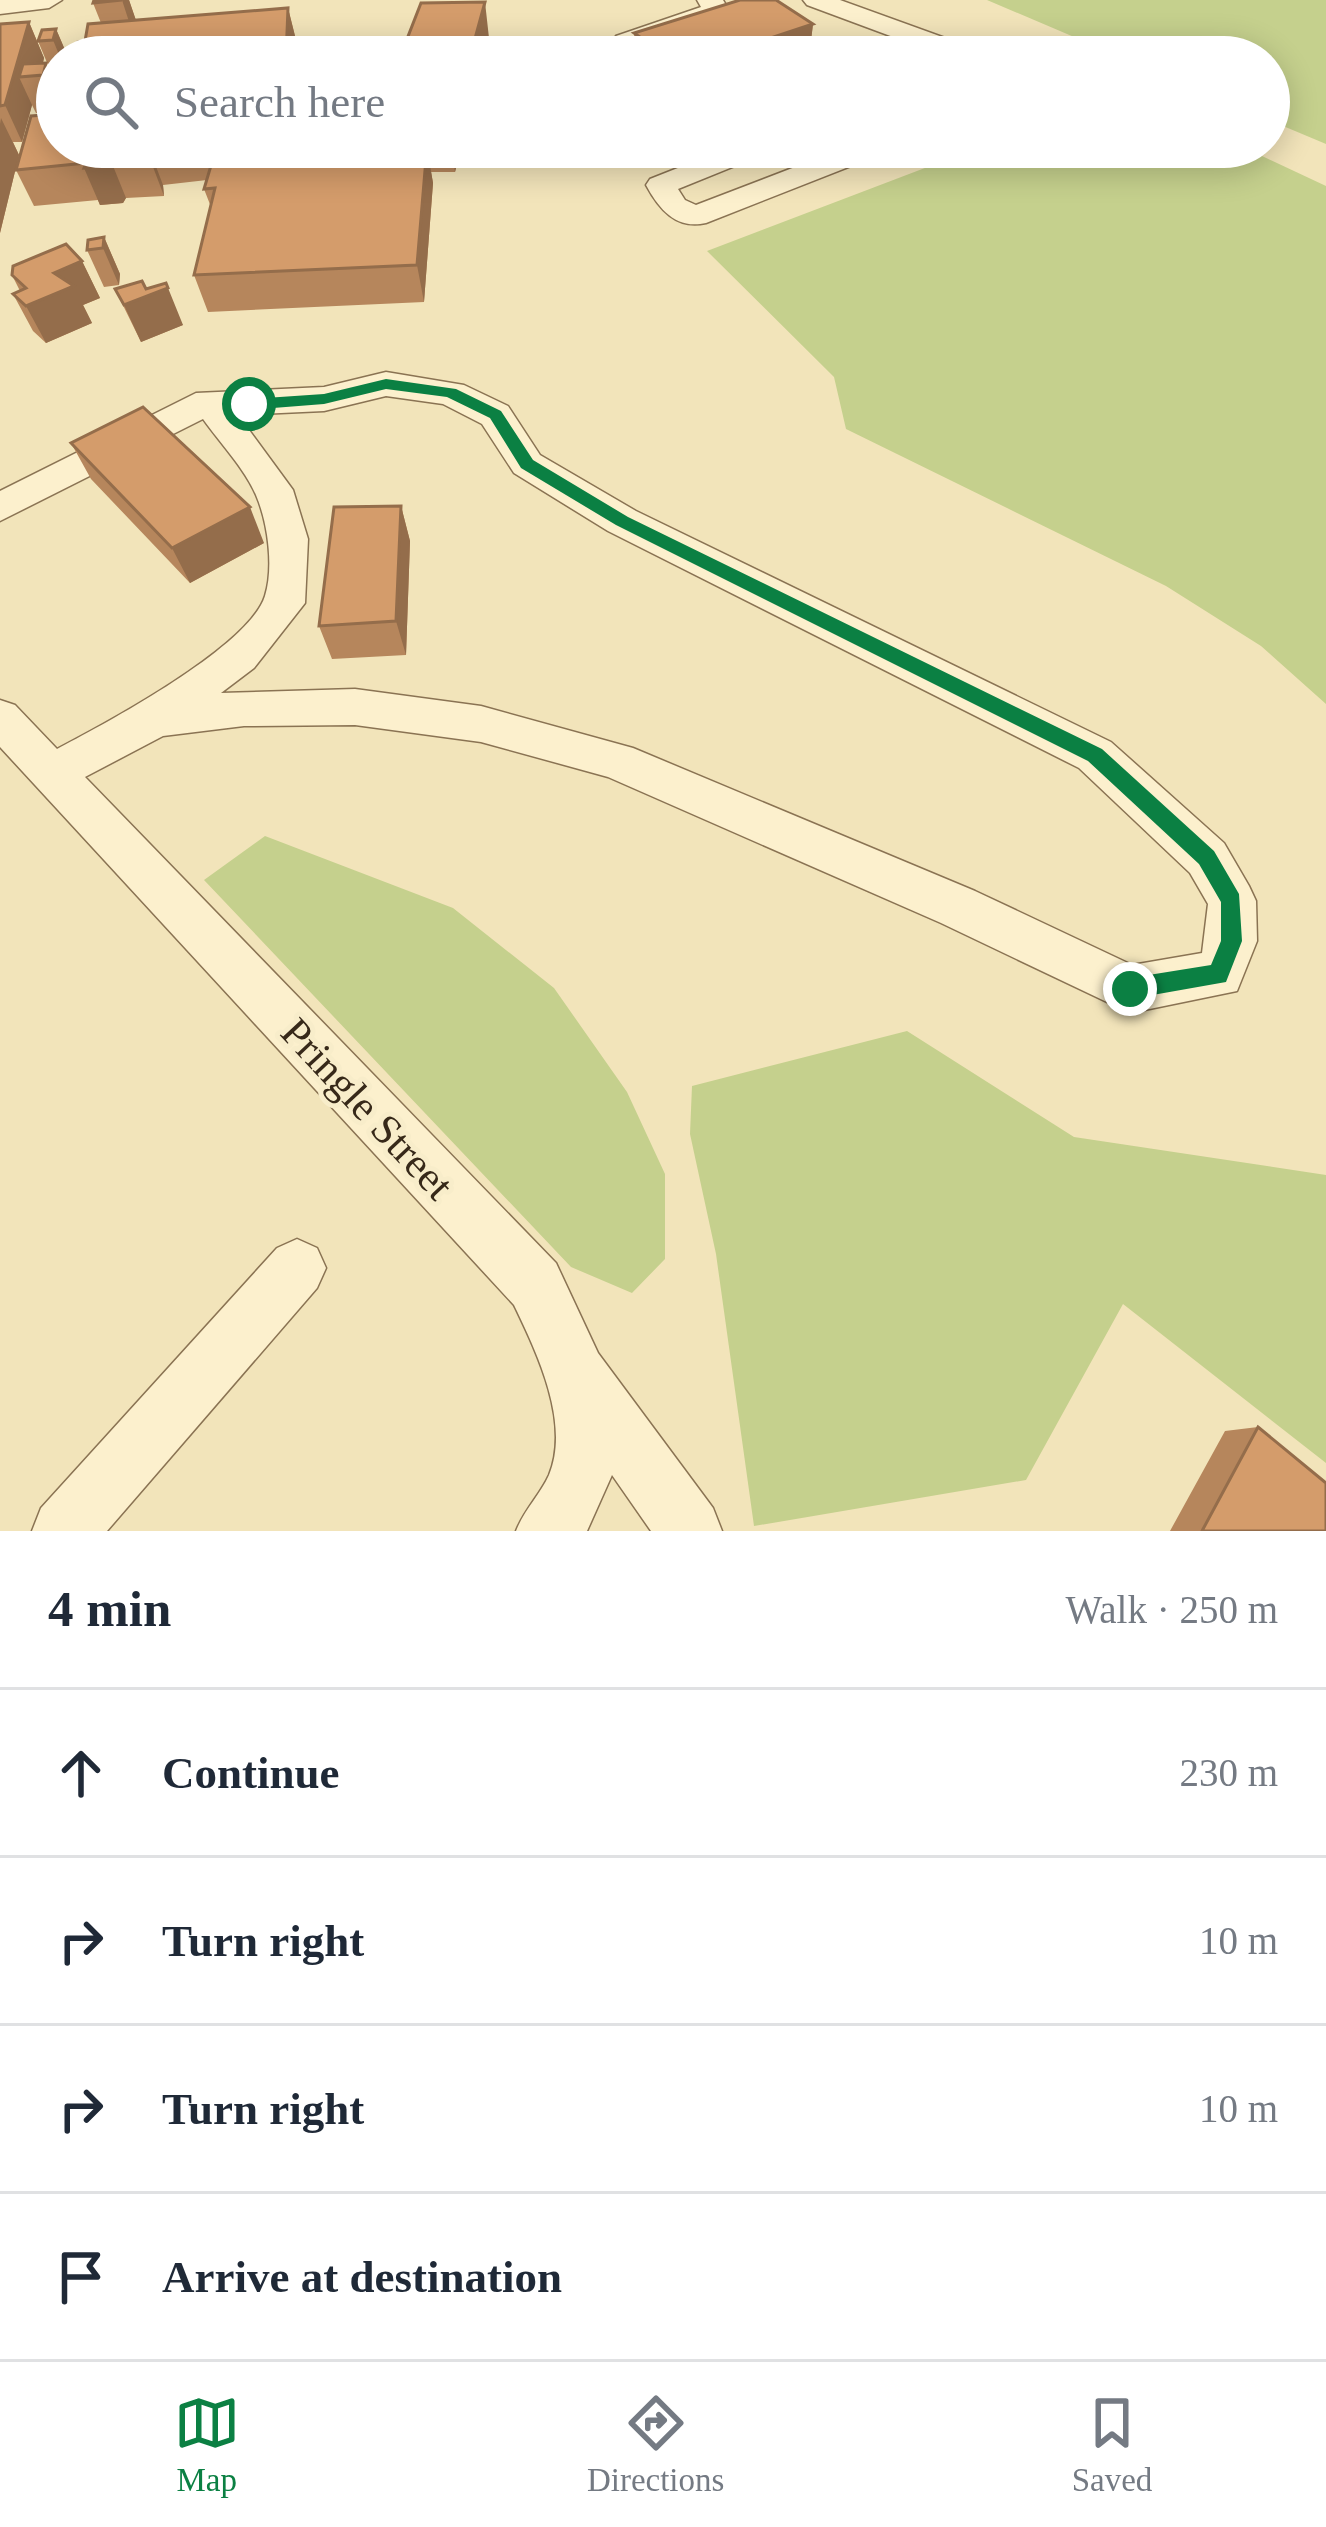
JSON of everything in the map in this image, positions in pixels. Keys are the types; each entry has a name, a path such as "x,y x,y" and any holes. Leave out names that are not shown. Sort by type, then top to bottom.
{"street":[{"path":"0,6 49,0"},
{"path":"642,36 716,10 710,0"},
{"path":"816,0 913,36"},
{"path":"704,168 661,185 673,206 695,217 820,168"},
{"path":"0,507 209,401 249,404 324,399 386,384 451,393 495,415 527,464 622,521 1095,755 1207,858 1232,901 1232,941 1219,974 1130,989 958,907 616,761 481,724 355,706 244,709 156,719"},
{"path":"52,773 156,719 239,656 285,603 287,539 274,490 209,401"},
{"name":"Pringle Street","path":"0,718 535,1284 577,1374 690,1531"},
{"path":"64,1531 297,1268"},
{"path":"548,1531 576,1497 587,1445 577,1374"}],"green space":[{"path":"987,0 1326,0 1326,144 1290,129 1290,36 1072,36"},
{"path":"925,168 1288,168 1326,186 1326,704 1261,646 1166,586 846,429 834,377 707,251"},
{"path":"265,836 453,908 554,988 627,1092 665,1174 665,1259 632,1293 571,1267 204,880"},
{"path":"907,1031 1074,1137 1326,1175 1326,1463 1123,1304 1026,1480 754,1526 716,1254 690,1134 692,1086"}],"building":[{"path":"740,0 776,0 813,24 777,36 634,33"},
{"path":"485,2 476,36 408,36 421,3"},
{"path":"288,8 287,36 86,36 88,24"},
{"path":"29,22 5,105 0,106 0,24"},
{"path":"56,29 54,36 40,36 42,30"},
{"path":"36,63 36,76 19,77 23,64"},
{"path":"31,116 36,116 36,168 16,170"},
{"path":"210,168 425,168 417,265 194,275 215,188 204,189"},
{"path":"104,237 103,248 87,250 88,240"},
{"path":"66,244 82,261 54,273 74,286 26,306 13,294 26,288 12,275 13,266"},
{"path":"142,281 146,289 166,283 168,288 124,305 115,289"},
{"path":"143,407 250,507 172,548 71,443"},
{"path":"401,506 396,621 319,626 334,507"},
{"path":"1258,1427 1326,1483 1326,1531 1202,1531"}],"route":[{"path":"249,404 324,399 386,384 451,393 495,415 527,464 622,521 1095,755 1207,858 1232,901 1232,941 1219,974 1130,989"}]}
